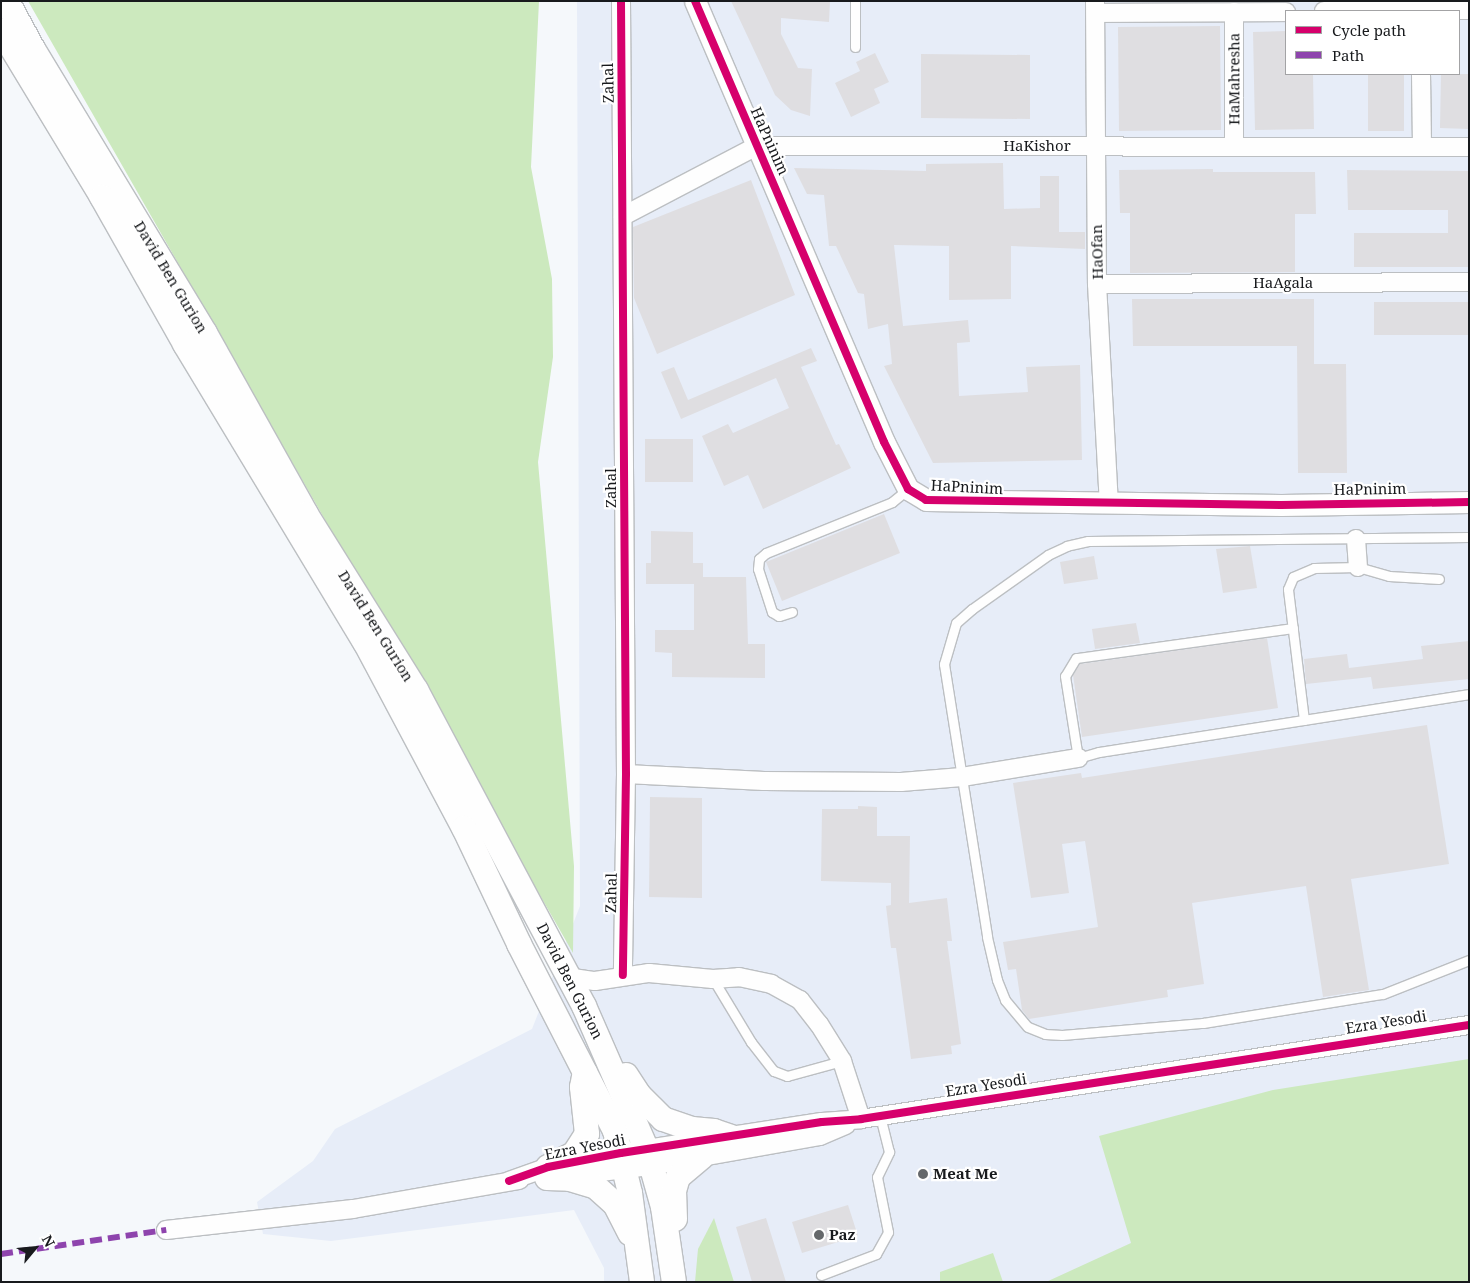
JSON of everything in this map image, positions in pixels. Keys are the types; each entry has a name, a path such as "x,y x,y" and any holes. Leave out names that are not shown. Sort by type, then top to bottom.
{"main road":[{"name":"David Ben Gurion","path":"7,1 33,50 205,333 306,514 404,668 558,956 600,1040 649,1158 674,1273"},
{"path":"14,1 33,50"},
{"name":"David Ben Gurion","path":"1,30 102,197 185,344 365,642 411,724 519,944 586,1070 615,1131 640,1249 642,1282"},
{"path":"600,1040 639,1095 663,1118 692,1129 714,1131 730,1137"},
{"path":"548,1173 574,1154 587,1134 582,1087 586,1070"},
{"path":"674,1273 677,1242 674,1191 678,1177 702,1157"},
{"path":"548,1173 596,1187 608,1196 640,1249"}],"street":[{"name":"Zahal","path":"621,1 626,774 623,976"},
{"name":"HaPninim","path":"695,1 884,442 908,489 926,500 1109,503 1469,502"},
{"path":"1096,7 1285,12"},
{"name":"HaOfan","path":"1096,7 1097,284 1109,503"},
{"name":"HaMahresha","path":"1234,12 1234,147"},
{"path":"1421,75 1422,147"},
{"name":"HaKishor","path":"623,216 757,146 1469,147"},
{"name":"HaAgala","path":"1097,284 1469,282"},
{"path":"1356,539 1358,567"},
{"path":"626,774 764,781 901,782 962,777 1078,758"},
{"path":"558,956 572,978 596,981 649,973 713,979 739,977 771,984 800,1000 842,1061 861,1119"},
{"name":"Ezra Yesodi","path":"649,1158 730,1137 822,1122 861,1119 1469,1025"},
{"name":"Ezra Yesodi","path":"166,1230 354,1209 622,1161 649,1158 702,1157 820,1136 861,1119"}],"lane":[{"path":"855,1 855,46"},
{"path":"792,612 778,616 772,612 758,569 759,559 766,553 892,502 908,489"},
{"path":"1469,537 1356,539 1110,538 1067,546 1048,555 972,609 956,623 947,645 944,664 987,937 997,980 1004,1000 1018,1018 1045,1034 1087,1034 1203,1023 1383,994 1469,960"},
{"path":"1304,720 1288,589 1293,577 1314,568 1358,567 1389,576 1438,579"},
{"path":"1293,628 1076,658 1068,665 1065,676 1078,758 1099,752 1469,694"},
{"path":"713,979 751,1042 774,1071 787,1076 842,1061"},
{"path":"821,1275 876,1254 888,1232 877,1177 888,1152 880,1116"}],"shaded area":[{"path":"577,1 1469,1 1469,1282 604,1282 604,1268 574,1210 331,1241 263,1234 257,1202 313,1161 335,1129 532,1029 580,906"}],"green space":[{"path":"28,1 539,1 531,167 552,279 553,357 538,462 574,866 573,953"},
{"path":"1469,1059 1469,1282 1046,1282 1131,1243 1099,1136 1273,1090"},
{"path":"714,1218 734,1282 695,1282 698,1249"},
{"path":"993,1253 1003,1282 940,1282 940,1272"}],"building":[{"path":"731,1 830,1 829,22 781,18 781,34 798,68 812,69 810,116 791,110 775,95"},
{"path":"1220,26 1221,130 1119,131 1118,27"},
{"path":"1285,31 1285,75 1313,75 1314,129 1255,130 1253,32"},
{"path":"875,53 889,82 874,89 880,103 851,117 835,83 860,71 856,62"},
{"path":"921,54 1030,55 1030,119 921,118"},
{"path":"1469,74 1469,129 1440,128 1441,75"},
{"path":"1368,75 1404,75 1404,131 1368,131"},
{"path":"1003,163 1004,209 1040,208 1040,176 1059,176 1059,232 1085,232 1085,249 1011,246 1011,299 949,300 949,246 894,245 903,326 968,320 970,342 957,343 959,396 1028,392 1026,367 1080,365 1082,460 933,463 884,366 892,364 888,324 868,329 864,294 858,293 836,246 829,246 824,195 807,194 794,168 926,171 926,164"},
{"path":"1213,169 1213,172 1315,172 1316,214 1295,214 1295,272 1130,273 1130,213 1120,213 1119,170"},
{"path":"1347,170 1469,171 1469,267 1354,267 1354,233 1448,233 1448,210 1348,210"},
{"path":"751,180 795,295 657,354 634,298 633,227"},
{"path":"1132,299 1314,299 1314,364 1346,364 1347,473 1298,473 1297,346 1133,346"},
{"path":"1374,302 1469,302 1469,335 1374,335"},
{"path":"811,348 817,361 801,367 836,445 839,444 851,468 763,509 748,475 724,486 702,436 728,424 733,433 789,408 776,378 681,419 661,372 674,367 688,400"},
{"path":"645,439 693,439 693,482 645,482"},
{"path":"884,514 900,553 782,601 766,562"},
{"path":"651,531 693,532 693,563 703,563 703,577 746,577 748,644 765,644 765,678 672,677 672,653 655,652 655,630 694,630 694,584 646,584 646,563 651,563"},
{"path":"1250,546 1257,588 1223,593 1216,549"},
{"path":"1094,556 1098,579 1064,584 1060,562"},
{"path":"1136,623 1140,643 1095,649 1092,629"},
{"path":"1267,638 1278,708 1082,737 1073,675 1080,664"},
{"path":"1469,641 1469,679 1373,689 1371,677 1306,684 1304,659 1347,654 1349,668 1423,659 1421,646"},
{"path":"1427,725 1449,864 1351,879 1369,990 1323,997 1306,886 1192,903 1204,984 1167,990 1168,997 1029,1019 1022,1010 1016,969 1008,970 1003,942 1098,927 1085,841 1062,844 1069,893 1031,898 1013,783 1081,773 1082,778"},
{"path":"650,797 702,798 702,898 649,897"},
{"path":"858,806 877,807 877,836 910,836 909,903 947,898 952,941 947,941 961,1044 951,1046 952,1054 911,1059 896,948 891,948 886,906 891,905 891,883 821,881 822,809 858,809"},
{"path":"848,1205 858,1236 802,1253 792,1222"},
{"path":"766,1218 786,1282 752,1282 736,1227"}],"marked path":[{"path":"1,1254 166,1230"}],"cycle path":[{"path":"621,1 626,774 623,975"},
{"path":"695,1 884,442 908,489 926,500 1281,505 1469,502"},
{"path":"509,1181 548,1167 621,1153 822,1122 861,1119 1469,1025"}],"place":[{"name":"Meat Me","path":"923,1174"},
{"name":"Paz","path":"819,1235"}]}
